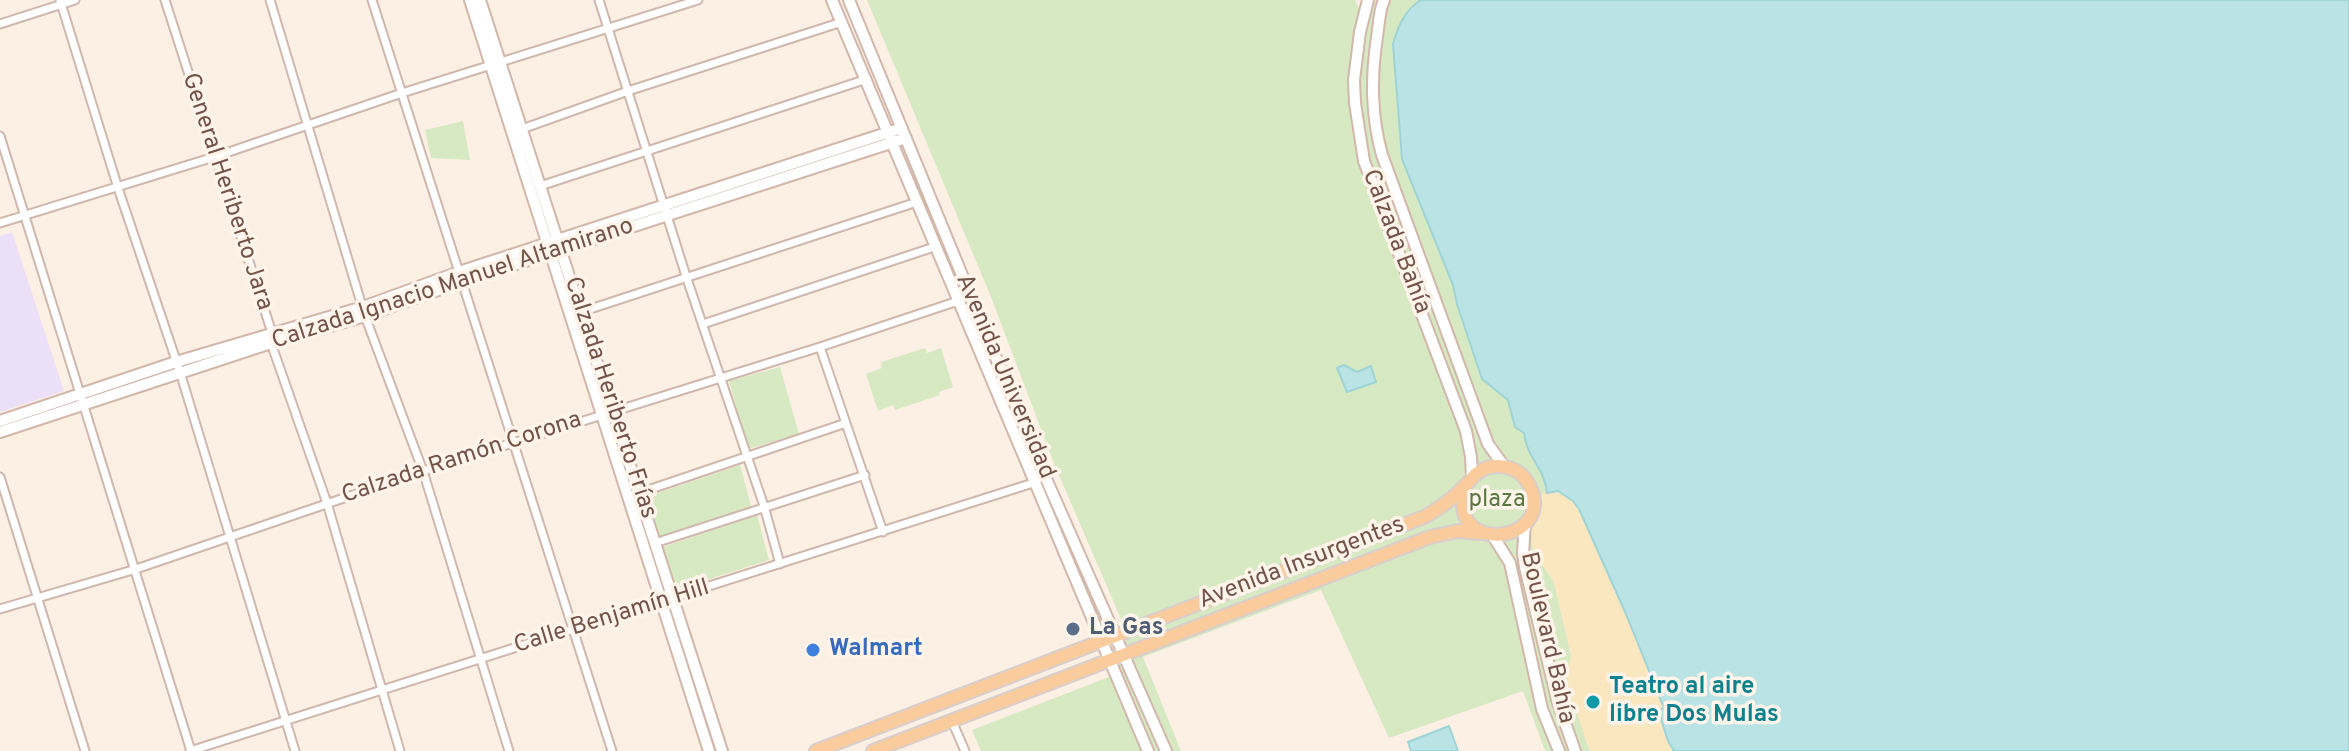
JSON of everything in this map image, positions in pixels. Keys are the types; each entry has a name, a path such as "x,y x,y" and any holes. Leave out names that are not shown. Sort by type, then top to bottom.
{"main road":[{"name":"Calzada Heriberto Frías","path":"470,0 522,129 540,186 554,247 581,312 607,413 639,493 722,751"},
{"name":"Avenida Universidad","path":"832,0 917,202 965,299 1166,751"},
{"name":"Avenida Universidad","path":"849,0 904,133 1033,483 1148,751"},
{"name":"Calzada Bahía","path":"1368,0 1354,80 1364,161 1466,431 1471,457 1469,481"},
{"name":"Calzada Bahía","path":"1384,0 1376,46 1372,98 1374,124 1382,155 1488,444 1504,466"},
{"name":"Calzada Heriberto Frías","path":"481,2 496,64 607,413 709,751"},
{"name":"Calzada Ignacio Manuel Altamirano","path":"0,432 83,399 178,367 364,311 904,133"},
{"name":"Calzada Ignacio Manuel Altamirano","path":"0,421 83,399"},
{"path":"1504,466 1514,469 1529,484 1533,505 1525,524 1510,534 1488,534 1466,517 1463,496 1469,481 1486,468 1504,466"},
{"name":"Avenida Insurgentes","path":"816,751 1424,517 1437,510 1469,481"},
{"name":"Boulevard Bahía","path":"1525,524 1525,567 1558,703 1575,751"},
{"name":"Avenida Insurgentes","path":"873,751 1430,537 1458,531 1488,534"},
{"name":"Boulevard Bahía","path":"1488,534 1510,563 1542,709 1559,751"},
{"path":"1261,580 1266,600"}],"street":[{"path":"0,24 75,0"},
{"name":"General Heriberto Jara","path":"165,0 327,503 400,751"},
{"path":"270,0 364,311 423,471 509,751"},
{"path":"372,0 612,751"},
{"path":"481,2 493,0"},
{"path":"599,0 686,276 764,506 780,564"},
{"path":"0,223 118,188 402,93 698,0"},
{"path":"61,2 118,188 178,367 295,751"},
{"path":"522,129 628,91 842,22"},
{"path":"540,186 867,79"},
{"path":"0,136 191,751"},
{"path":"581,312 917,202"},
{"path":"703,324 937,246"},
{"name":"Calzada Ramón Corona","path":"0,609 136,569 423,471 965,299"},
{"path":"820,347 883,532"},
{"path":"639,493 846,423"},
{"path":"655,543 865,475"},
{"path":"0,477 85,751"},
{"name":"Calle Benjamín Hill","path":"191,751 1033,483"},
{"path":"952,721 965,751"}],"shaded area":[{"path":"12,232 64,391 0,412 0,236"}],"green space":[{"name":"plaza","path":"867,0 1355,0 1360,11 1365,0 2349,0 2349,751 1674,751 1626,614 1579,509 1573,501 1553,490 1542,494 1531,521 1532,545 1554,582 1590,751 1545,751 1523,691 1389,738 1321,590 1143,657 1181,751 981,751 972,730 1109,677 1121,619 1055,466 991,297"},
{"path":"463,121 470,160 431,158 425,130"},
{"path":"925,348 927,353 941,348 953,387 939,392 940,395 895,410 893,405 878,411 866,374 882,368 881,362"},
{"path":"780,367 799,434 748,449 729,381"},
{"path":"740,465 753,513 657,540 643,498"},
{"path":"757,515 769,560 675,590 660,548"}],"sand":[{"path":"1552,490 1564,494 1579,509 1664,708 1659,710 1674,751 1590,751 1569,691 1567,677 1571,655 1554,582 1532,545 1531,521 1542,494"}],"water":[{"path":"1421,0 2349,0 2349,751 1674,751 1658,710 1664,708 1579,509 1558,491 1547,493 1524,433 1515,427 1508,400 1482,379 1453,285 1402,159 1393,44 1403,19"},
{"path":"1344,365 1357,372 1371,366 1376,382 1347,392 1337,368"},
{"path":"1449,726 1458,751 1411,751 1408,742"}],"place":[{"name":"La Gas","path":"1073,629"},
{"name":"Walmart","path":"813,650"},
{"name":"Teatro al aire libre Dos Mulas","path":"1593,702"}]}
